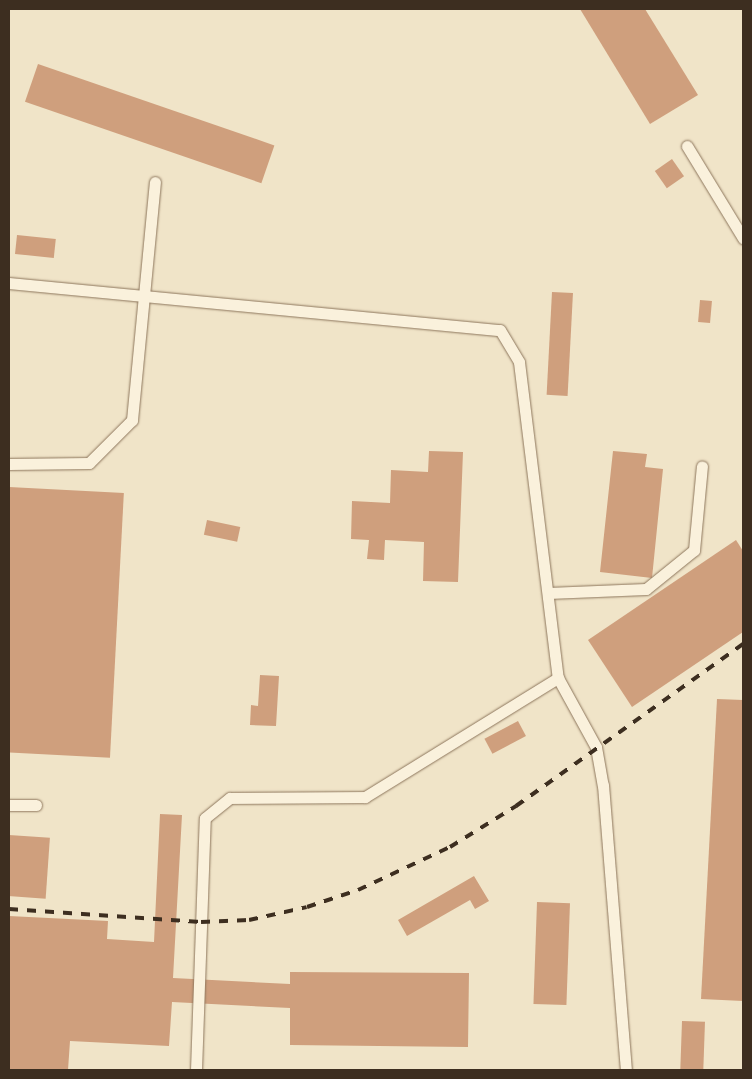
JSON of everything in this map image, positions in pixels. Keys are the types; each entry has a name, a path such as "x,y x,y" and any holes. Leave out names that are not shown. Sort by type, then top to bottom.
{"lane":[{"path":"687,146 743,238"},
{"path":"9,464 90,463 132,420 142,293 155,182"},
{"path":"9,283 142,293 500,330 520,362 558,678 596,747 603,785 626,1070"},
{"path":"548,593 646,589 694,550 702,466"},
{"path":"196,1070 205,818 230,798 365,796 558,678"},
{"path":"9,805 36,805"}],"building":[{"path":"580,9 645,9 698,95 650,124"},
{"path":"38,64 274,145 261,183 25,102"},
{"path":"672,159 684,176 667,188 655,171"},
{"path":"17,235 56,239 54,258 15,254"},
{"path":"552,292 573,293 568,396 547,395"},
{"path":"700,300 712,301 710,323 698,322"},
{"path":"429,451 463,452 458,582 423,581 424,542 385,540 384,560 367,559 369,540 351,539 352,501 390,503 391,470 428,472"},
{"path":"613,451 647,454 645,467 663,469 652,578 600,572"},
{"path":"9,487 124,493 110,758 9,752"},
{"path":"207,520 240,527 237,542 204,535"},
{"path":"736,540 743,551 743,632 632,707 588,640"},
{"path":"260,675 279,676 276,726 250,725 251,705 258,706"},
{"path":"717,699 743,700 743,1001 701,999"},
{"path":"518,721 526,736 492,754 484,739"},
{"path":"160,814 182,815 173,978 290,984 290,972 469,973 468,1047 290,1045 290,1008 172,1002 169,1046 70,1041 68,1070 9,1070 9,916 108,921 107,939 154,942"},
{"path":"9,835 50,838 46,899 9,896"},
{"path":"474,876 489,901 475,909 470,900 407,936 398,920"},
{"path":"537,902 570,903 566,1005 533,1004"},
{"path":"682,1021 705,1022 703,1070 680,1070"}],"railway":[{"path":"9,909 201,922 249,920 307,907 358,890 450,847 516,806 743,644"}]}
